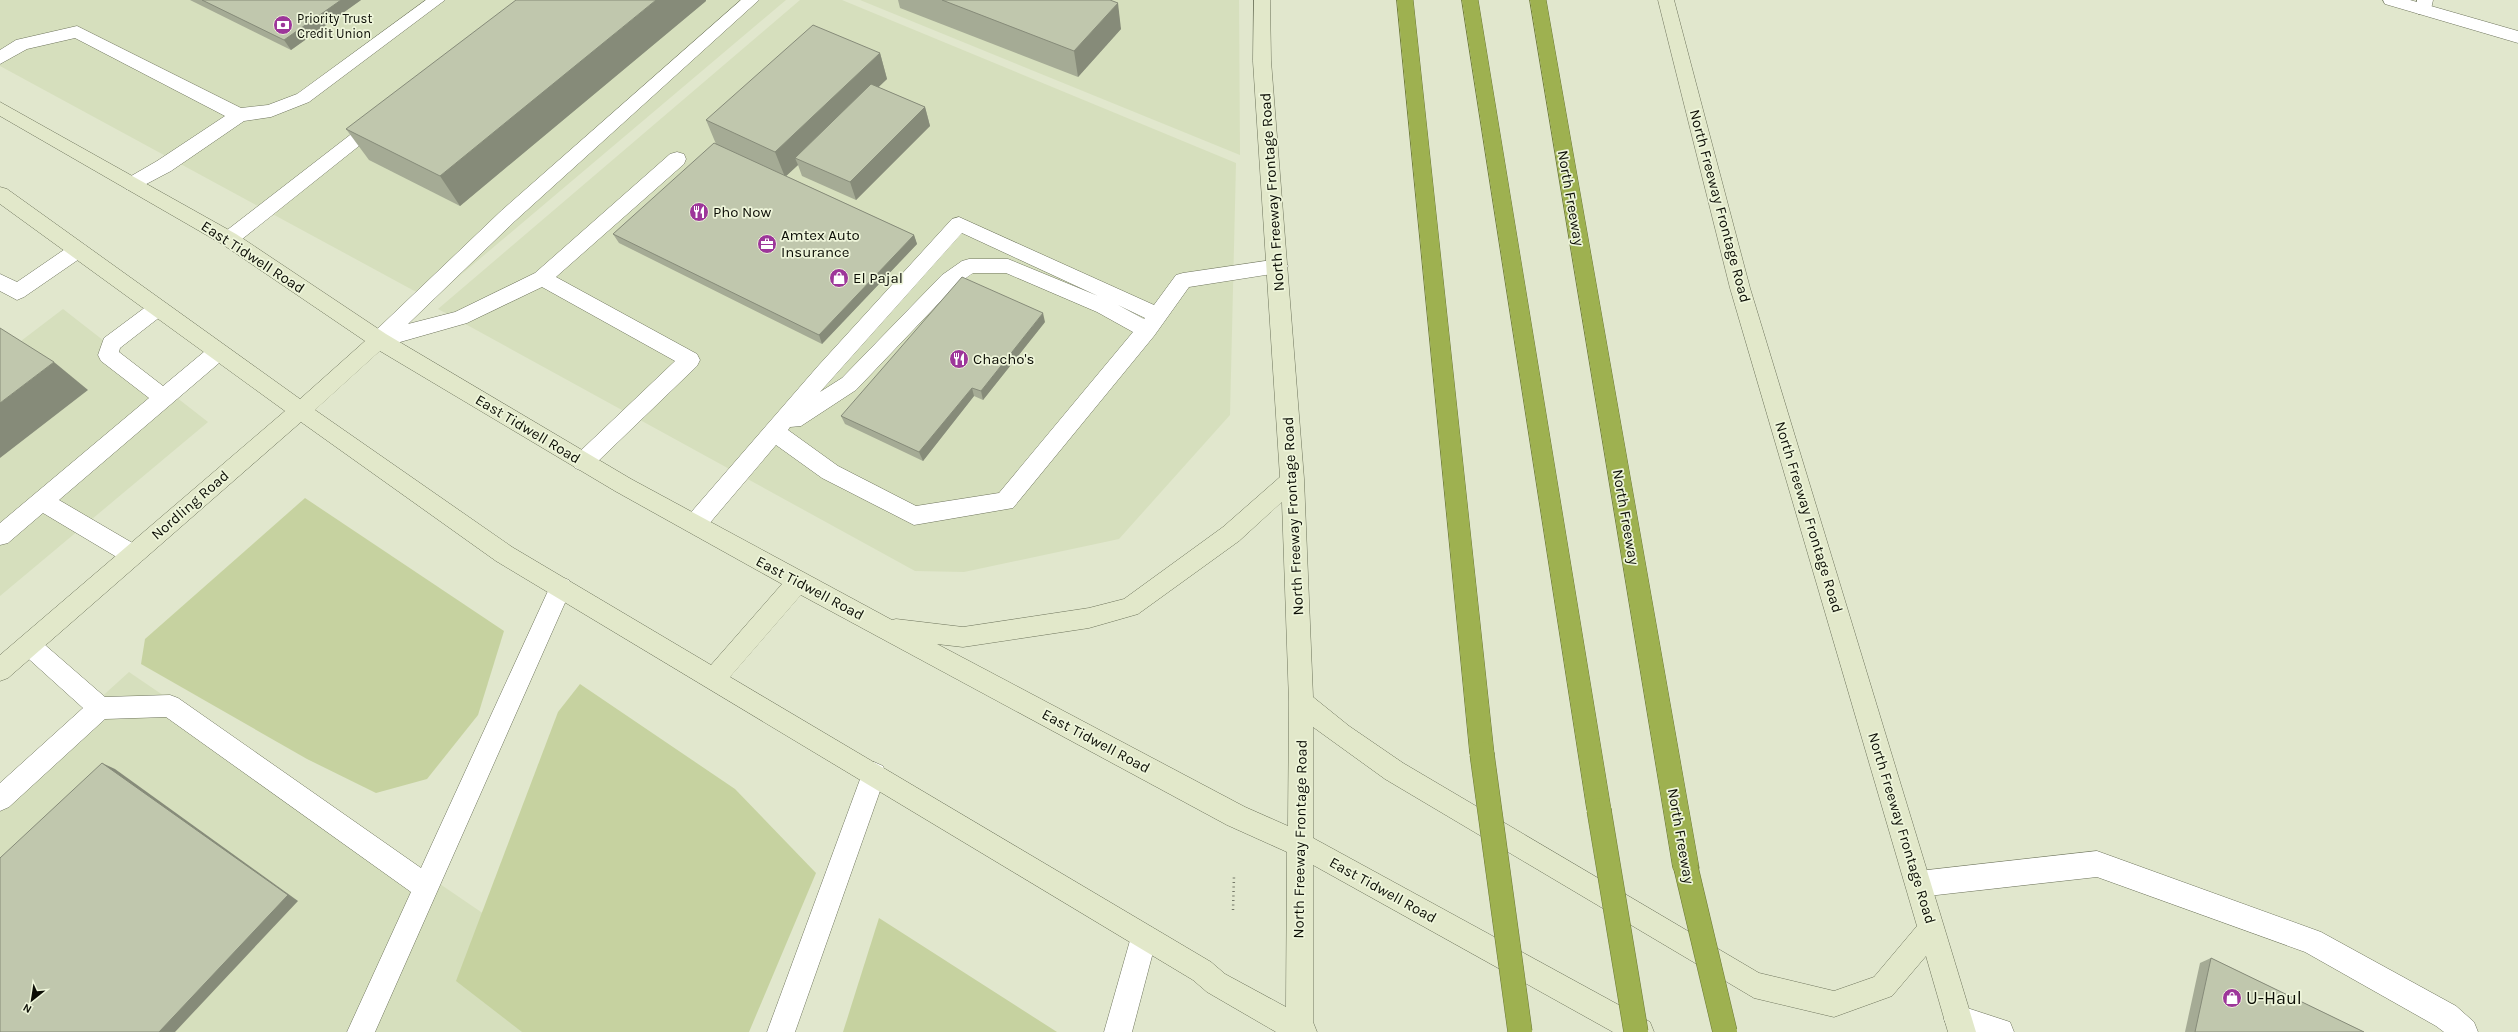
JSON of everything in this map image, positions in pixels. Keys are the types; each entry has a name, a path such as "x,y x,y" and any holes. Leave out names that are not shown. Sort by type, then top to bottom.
{"highway":[{"path":"1405,0 1482,754 1520,1032"},
{"path":"1470,0 1599,810 1636,1032"},
{"name":"North Freeway","path":"1538,0 1686,868 1725,1032"}],"main road":[{"name":"North Freeway Frontage Road","path":"1262,0 1262,61 1293,479 1301,702 1299,844 1300,1031"},
{"name":"North Freeway Frontage Road","path":"1666,0 1740,288 1919,884 1960,1026"},
{"name":"East Tidwell Road","path":"0,108 230,239 379,340 584,462 798,582 1236,816 1299,844 1640,1032"},
{"path":"0,194 300,411 504,554 714,678 1202,971 1216,983 1300,1031"},
{"name":"Nordling Road","path":"0,670 300,411 379,340"},
{"path":"883,627 963,637 1089,618 1130,606 1231,534 1293,479"},
{"path":"714,678 798,582"},
{"path":"1301,702 1340,734 1394,772 1754,985 1834,1004 1882,988 1932,929"}],"street":[{"path":"133,184 164,166 238,115 271,112 304,98 437,0"},
{"path":"379,340 508,216 751,0"},
{"path":"2391,0 2424,5 2518,37"},
{"path":"0,58 22,44 78,32 238,115"},
{"path":"230,239 392,111"},
{"path":"379,340 460,318 542,278 676,159"},
{"path":"695,524 774,432 959,224 1152,322"},
{"path":"0,281 17,292 78,250"},
{"path":"774,432 849,384 949,280 969,266 1008,266 1104,307 1152,322"},
{"path":"774,432 830,472 914,516 1005,501 1152,322 1183,280 1278,266"},
{"path":"542,278 690,360 584,462"},
{"path":"158,308 111,344 108,355 163,398"},
{"path":"0,536 218,352"},
{"path":"42,501 132,555"},
{"path":"361,1032 561,587"},
{"path":"29,645 100,708"},
{"path":"0,799 100,708 170,706 426,887"},
{"path":"781,1032 874,774"},
{"path":"1919,884 2097,864 2312,941 2446,1016 2464,1032"},
{"path":"1118,1032 1144,937"},
{"path":"1960,1026 2000,1032"}],"path":[{"path":"1233,910 1234,876"}],"shaded area":[{"path":"0,0 786,0 431,300 0,66"},
{"path":"800,0 842,0 1236,163 1230,415 1119,539 964,572 915,571 438,309"},
{"path":"860,0 1239,0 1240,155"},
{"path":"63,309 208,422 0,596 0,357"},
{"path":"305,498 504,631 478,715 427,779 376,793 307,759 141,664 145,639"},
{"path":"129,672 657,1032 0,1032 0,789"},
{"path":"580,684 735,789 816,873 749,1032 522,1032 456,981 558,712"},
{"path":"879,918 1057,1032 843,1032"}],"building":[{"name":"Priority Trust Credit Union","path":"202,0 341,0 284,40"},
{"path":"516,0 656,0 440,176 346,129"},
{"path":"942,0 1110,0 1118,3 1074,51"},
{"path":"813,25 880,53 775,152 706,120"},
{"path":"871,84 925,107 850,182 795,158"},
{"path":"714,143 914,235 819,335 613,234"},
{"name":"Chacho's","path":"962,277 1043,313 981,391 972,388 919,452 841,416"},
{"path":"0,328 54,362 0,403"},
{"path":"102,763 288,895 159,1032 0,1032 0,858"},
{"name":"U-Haul","path":"2211,958 2364,1032 2195,1032"}],"place":[{"name":"Priority Trust Credit Union","path":"283,25"},
{"name":"Pho Now","path":"699,212"},
{"name":"Amtex Auto Insurance","path":"767,244"},
{"name":"El Pajal","path":"839,278"},
{"name":"Chacho's","path":"959,359"},
{"name":"U-Haul","path":"2232,998"}]}
